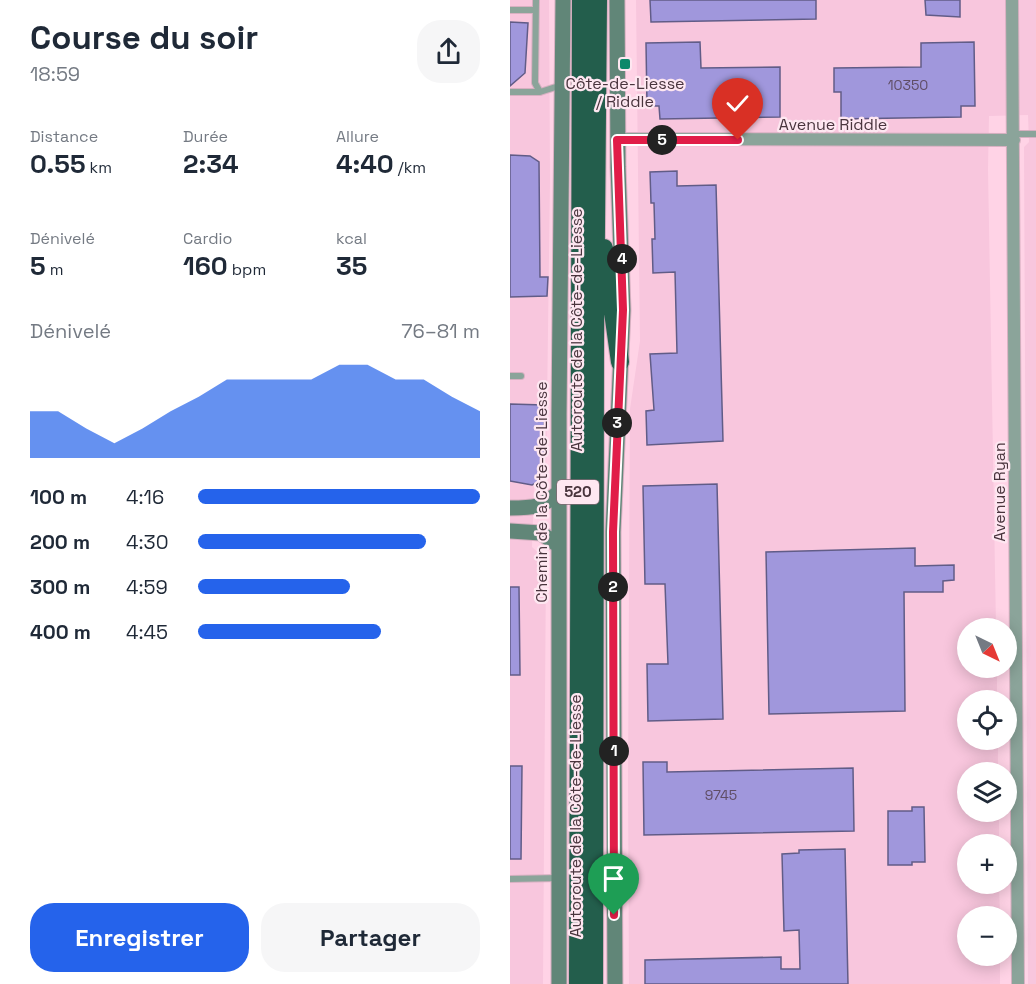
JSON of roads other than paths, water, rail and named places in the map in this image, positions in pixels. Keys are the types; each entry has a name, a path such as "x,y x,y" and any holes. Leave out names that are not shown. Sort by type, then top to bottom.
{"highway":[{"name":"Autoroute de la Côte-de-Liesse","path":"578,984 581,0"},
{"name":"Autoroute de la Côte-de-Liesse","path":"594,984 598,0"},
{"path":"596,192 620,362"}],"main road":[{"name":"Chemin de la Côte-de-Liesse","path":"558,984 563,0"},
{"path":"615,984 613,532 623,288 617,140 616,0"},
{"path":"510,508 539,506 560,491"},
{"path":"510,531 541,533 560,546"}],"street":[{"name":"Avenue Ryan","path":"1012,0 1018,984"},
{"name":"Avenue Riddle","path":"617,140 1013,137"}],"lane":[{"path":"536,0 535,83 540,92"},
{"path":"510,10 536,10"},
{"path":"510,92 540,92 562,85"},
{"path":"1013,137 1036,134"},
{"path":"510,376 521,376"},
{"path":"510,879 559,878"}],"place":[{"name":"Côte-de-Liesse / Riddle","path":"625,64"}]}
